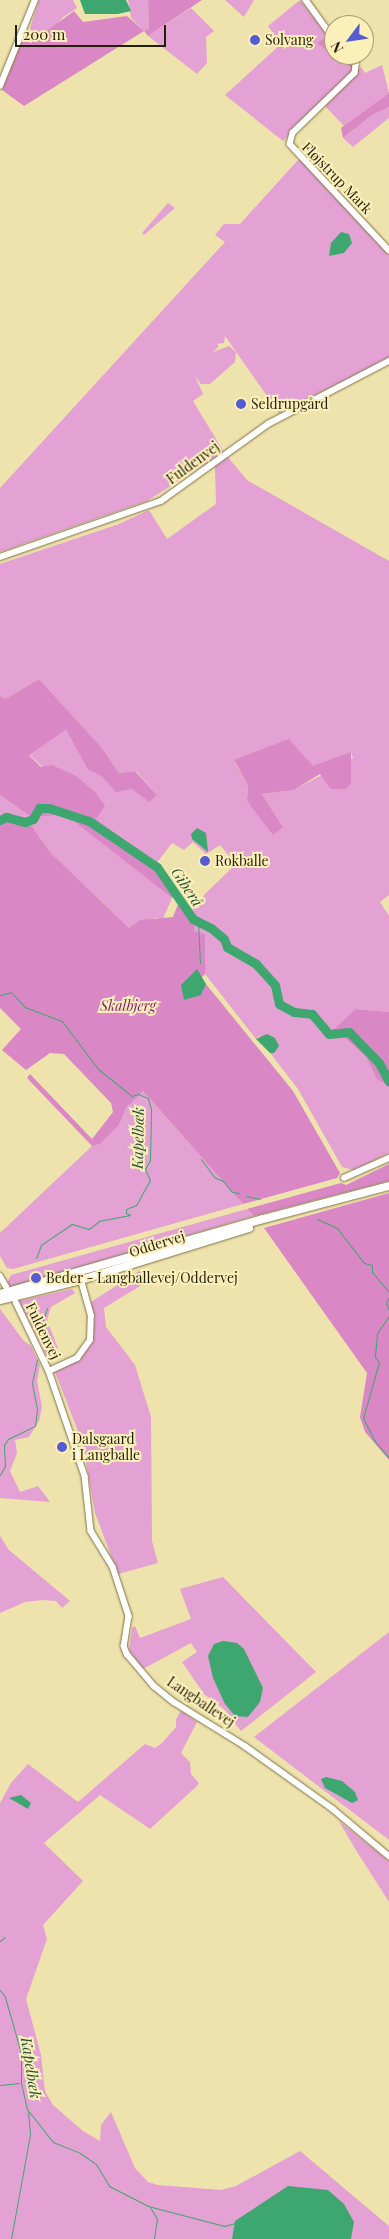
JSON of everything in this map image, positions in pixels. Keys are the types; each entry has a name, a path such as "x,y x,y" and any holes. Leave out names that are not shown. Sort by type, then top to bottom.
{"main road":[{"name":"Oddervej","path":"0,1300 389,1186"},
{"name":"Oddervej","path":"0,1294 80,1276"}],"street":[{"path":"0,86 34,0"},
{"path":"306,0 324,25"},
{"name":"Fløjstrup Mark","path":"356,65 355,73 293,133 290,144 389,250"},
{"name":"Fuldenvej","path":"0,557 161,501 268,424 389,361"},
{"path":"344,1178 389,1158"},
{"path":"0,1276 6,1286"},
{"path":"49,1371 77,1358 90,1340 91,1316 80,1276"},
{"name":"Fuldenvej","path":"16,1302 49,1371"},
{"name":"Langballevej","path":"49,1371 85,1476 91,1531 113,1567 129,1616 124,1646 127,1654 154,1686 174,1702 245,1746 333,1809 389,1856"}],"shaded area":[{"path":"39,0 73,0 77,8 63,17 45,40 38,40 30,28"},
{"path":"80,0 126,0 131,11 118,14 85,14"},
{"path":"128,0 148,0 149,28 144,31 131,18"},
{"path":"225,0 254,0 244,17"},
{"path":"300,0 324,30 324,38 317,43 324,48 324,65 347,65 354,70 283,141 225,95 281,44 268,26"},
{"path":"191,8 214,31 206,37 207,63 197,74 148,36"},
{"path":"382,65 389,93 344,126 325,106 361,67 365,73"},
{"path":"389,107 389,118 353,147 343,138 372,115"},
{"path":"299,159 389,253 389,358 279,413 225,336 224,343 217,344 219,346 213,352 229,346 236,352 235,362 210,384 201,384 195,376 203,394 193,401 224,452 147,501 0,552 0,488 225,242 215,235 224,224 240,224"},
{"path":"168,203 175,208 144,235 142,233"},
{"path":"341,232 349,234 352,243 344,253 329,256 331,243"},
{"path":"227,456 247,480 389,561 389,895 380,902 389,916 389,1012 356,1009 345,1038 366,1057 377,1080 389,1085 389,1153 354,1170 342,1167 298,1089 270,1053 274,1053 259,1036 256,1039 205,974 205,934 193,931 195,924 189,914 206,893 236,864 220,845 206,854 193,842 184,850 172,843 156,864 96,819 29,754 66,730 88,770 101,776 116,791 132,789 157,795 136,771 119,773 103,749 39,679 5,699 0,696 0,564 119,524 149,510 167,539 216,504 215,466","holes":["263,751 313,767 351,752 353,758 294,790 262,794 283,827 247,801 248,786 234,761"]},
{"path":"0,795 31,817 65,813 172,898 163,919 155,918 129,928 51,853 26,818 0,820"},
{"path":"197,828 206,833 208,852 192,839 191,834"},
{"path":"197,969 206,984 201,995 184,1000 181,985"},
{"path":"267,1034 275,1038 279,1046 274,1053 270,1053 256,1039"},
{"path":"142,1090 243,1204 13,1269 7,1268 0,1256 0,1233 92,1146 100,1144 119,1125 126,1108"},
{"path":"247,1209 254,1216 11,1287 7,1283 11,1275"},
{"path":"139,1271 145,1275 145,1283 104,1308 106,1327 135,1365 151,1417 152,1541 158,1563 118,1574 95,1513 83,1444 55,1372 77,1361 88,1348 94,1335 91,1302"},
{"path":"72,1289 75,1293 51,1307 47,1320 58,1348 47,1356 19,1301"},
{"path":"0,1309 23,1340 31,1346 40,1365 37,1381 42,1407 39,1421 29,1437 15,1440 17,1453 10,1471 20,1492 38,1486 50,1502 0,1498"},
{"path":"0,1536 9,1550 70,1601 62,1608 56,1601 25,1602 0,1613"},
{"path":"223,1577 316,1672 241,1731 225,1710 204,1694 182,1662 197,1652 191,1643 143,1669 129,1650 132,1628 135,1626 140,1638 191,1619 180,1589"},
{"path":"389,1632 389,1840 254,1737"},
{"path":"223,1641 237,1643 244,1649 263,1688 260,1702 248,1717 235,1716 225,1704 213,1678 208,1656 214,1644"},
{"path":"181,1711 197,1722 181,1753 190,1762 191,1774 199,1783 197,1786 150,1829 100,1795 44,1843 83,1881 43,1925 47,1939 26,1999 41,2055 45,2091 53,2105 83,2131 100,2141 101,2125 111,2112 135,2168 148,2182 158,2185 221,2190 236,2186 300,2151 389,2226 389,2239 0,2239 0,1803 11,1783 28,1764 78,1802 145,1744 155,1748 162,1743 176,1727 176,1719"},
{"path":"326,1777 342,1781 355,1792 358,1800 352,1803 325,1788 321,1779"},
{"path":"21,1795 31,1803 28,1809 9,1798"},
{"path":"339,1821 389,1861 389,1902 354,1847"},
{"path":"288,2186 328,2190 344,2204 354,2222 351,2239 232,2239 235,2221"}],"green space":[{"path":"148,0 202,0 148,36 144,31 149,28"},
{"path":"74,11 83,22 127,16 144,31 24,106 2,90 22,41 35,35 45,40 48,30"},
{"path":"324,38 324,48 317,43"},
{"path":"389,93 389,107 372,115 343,138 341,128"},
{"path":"39,679 103,749 119,773 135,771 157,795 149,802 132,789 116,792 101,776 88,770 66,730 29,755 41,767 52,765 76,776 95,792 105,806 96,819 156,864 176,891 172,898 65,814 31,817 0,795 0,696 5,699"},
{"path":"289,739 313,766 351,752 351,784 346,789 331,789 320,774 294,790 262,794 283,827 273,835 247,801 248,786 234,760"},
{"name":"Skalbjerg","path":"8,813 26,818 51,853 129,928 140,920 173,917 180,899 195,924 194,931 205,934 205,974 201,978 293,1091 340,1173 337,1178 243,1204 143,1091 126,1108 119,1125 100,1144 92,1146 27,1078 30,1074 92,1139 113,1112 111,1103 64,1054 50,1053 26,1070 2,1050 21,1029 0,1008 0,820"},
{"path":"356,1009 389,1012 389,1085 377,1080 366,1057 345,1038 331,1032"},
{"path":"389,1164 389,1181 254,1216 247,1209 341,1183 346,1185"},
{"path":"389,1193 389,1460 365,1432 360,1417 367,1373 264,1228"}],"waterway":[{"name":"Giberå","path":"0,820 6,817 25,822 33,819 39,808 49,808 89,821 157,867 193,919 211,928 224,939 227,947 256,964 275,985 279,1004 294,1012 312,1014 329,1034 349,1032 379,1063 389,1082"},
{"path":"198,921 200,963"},
{"name":"Kapelbæk","path":"0,995 11,992 25,1007 62,1021 98,1069 132,1096 138,1094 148,1098 151,1109 150,1160 145,1169 150,1180 136,1205 126,1209 126,1213 130,1215 99,1221 89,1229 72,1224 41,1245 36,1258"},
{"path":"201,1159 214,1177 223,1181 232,1192 239,1193"},
{"path":"246,1196 260,1199"},
{"path":"317,1219 337,1228 364,1263 372,1265 372,1272 389,1292"},
{"path":"389,1297 386,1303 389,1310"},
{"name":"Kapelbæk","path":"47,1308 42,1323 51,1338 50,1348"},
{"path":"389,1316 377,1333 375,1357 379,1362 363,1418 374,1440 389,1458"},
{"name":"Kapelbæk","path":"0,1475 5,1466 4,1445 8,1439 35,1426 37,1409 32,1383 37,1360"},
{"path":"0,1941 5,1937"},
{"name":"Kapelbæk","path":"0,1990 5,1997 21,2053 21,2083 27,2109 53,2142 80,2153 96,2164 109,2186 148,2206 224,2226 235,2223"},
{"path":"0,2085 19,2083"},
{"path":"11,2239 30,2134 28,2112"},
{"name":"Kapelbæk","path":"150,2207 157,2219 154,2239"}],"place":[{"name":"Solvang","path":"255,40"},
{"name":"Seldrupgård","path":"241,404"},
{"name":"Rokballe","path":"205,861"},
{"name":"Beder - Langballevej/Oddervej","path":"36,1278"},
{"name":"Dalsgaard i Langballe","path":"62,1447"}]}
